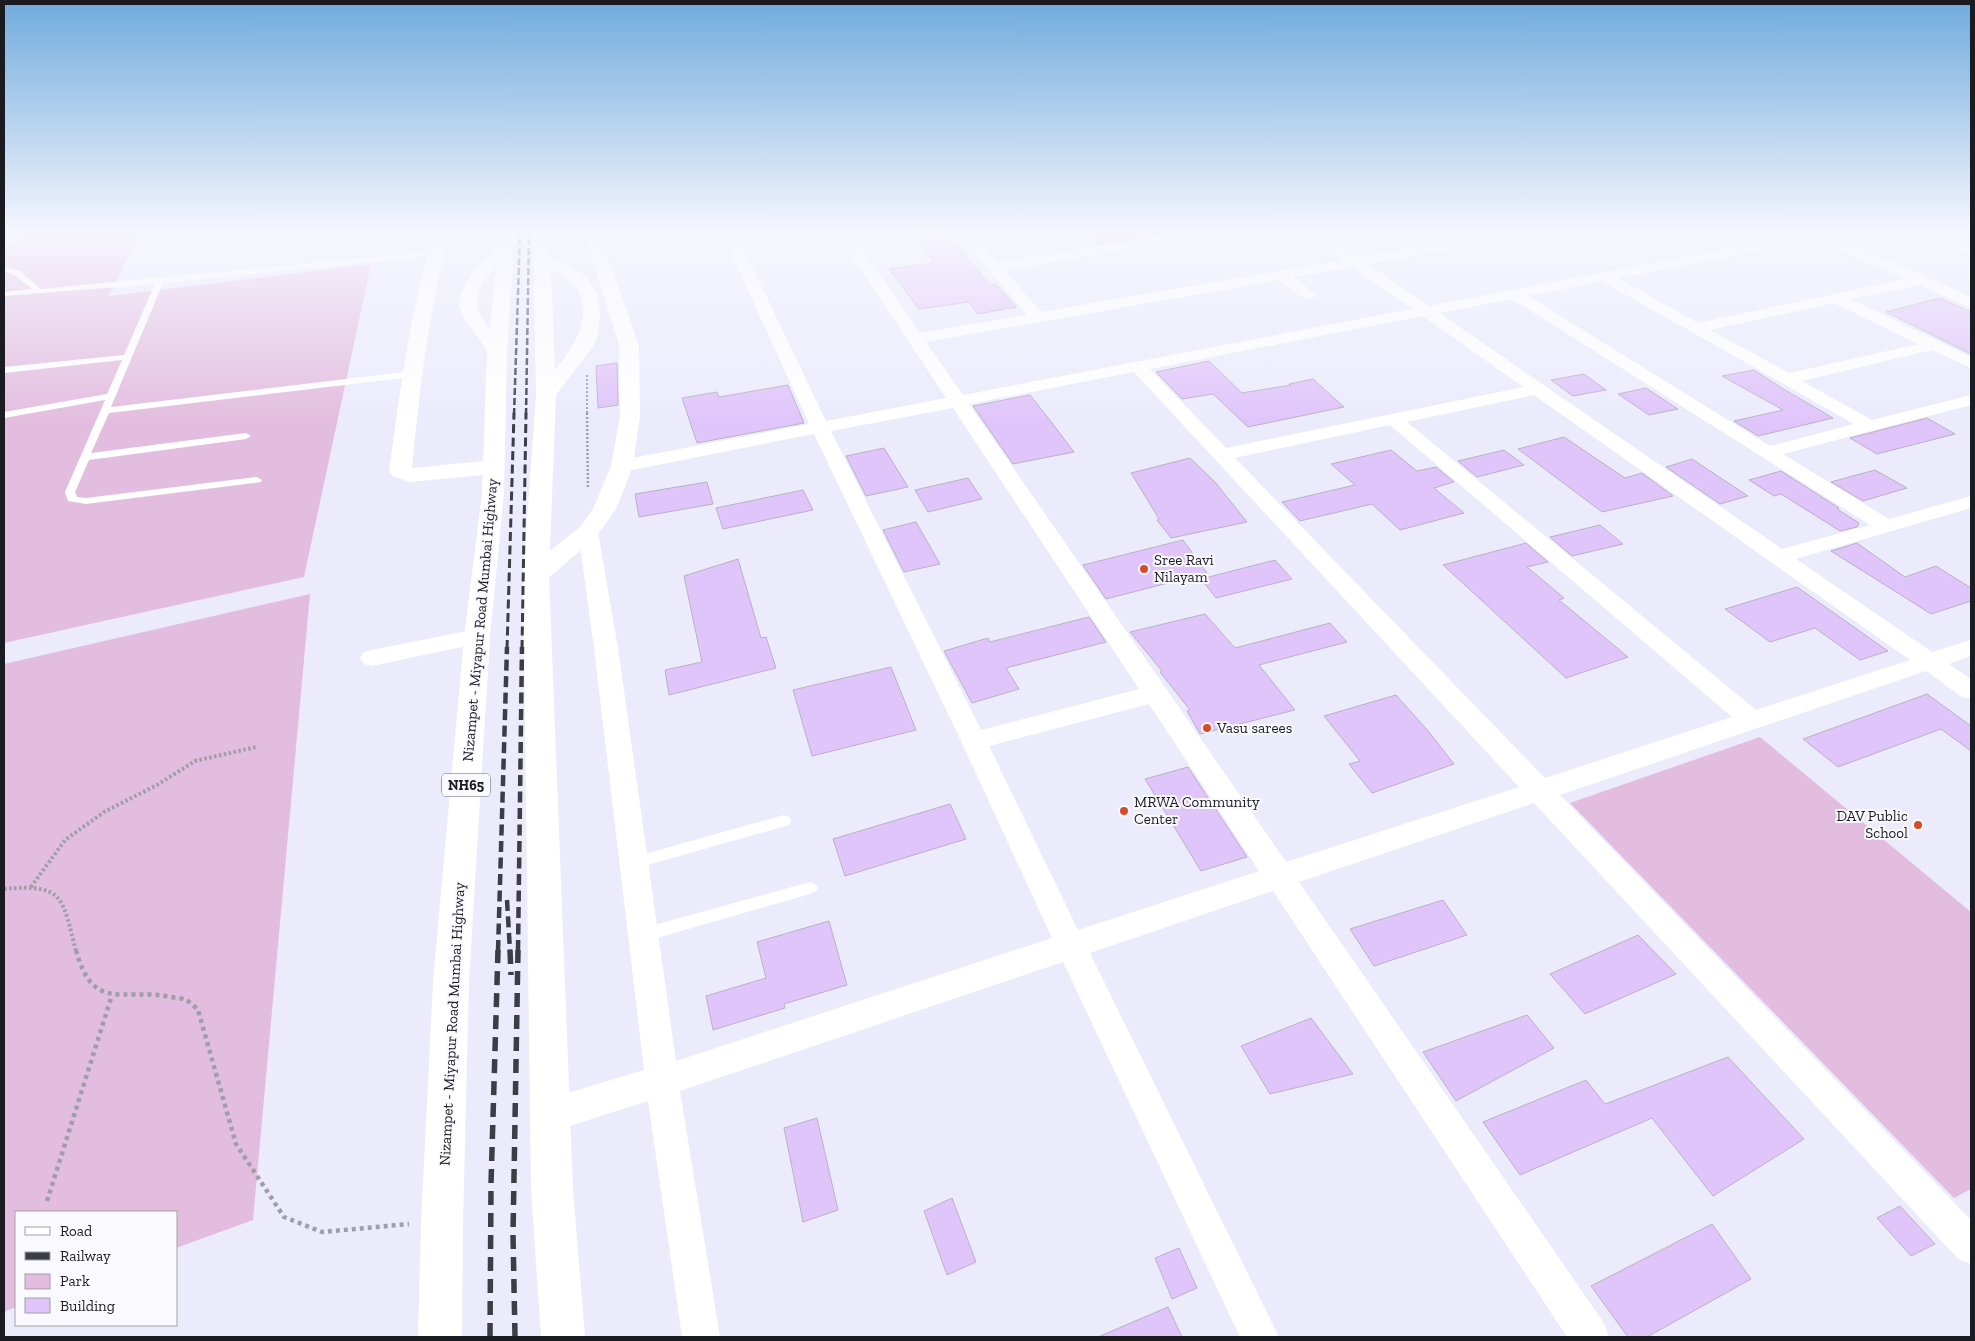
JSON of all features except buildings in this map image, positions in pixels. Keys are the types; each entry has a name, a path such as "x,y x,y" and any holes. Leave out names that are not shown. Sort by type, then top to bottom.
{"main road":[{"path":"428,296 412,374 400,471 410,475 493,467"},
{"name":"Nizampet - Miyapur Road Mumbai Highway","path":"440,1337 442,1222 452,981 477,638 493,494 497,350 502,296"},
{"path":"543,296 546,395 536,575 552,1189 563,1337"},
{"path":"546,395 586,341 590,324 591,304 588,296"},
{"path":"536,575 588,532 604,509 622,466 630,416 629,346 613,296"}],"street":[{"path":"758,296 820,428 974,741 1070,946 1260,1337"},
{"path":"887,296 1590,1337"},
{"path":"1019,296 1038,318"},
{"path":"916,339 1165,296"},
{"path":"1404,296 1971,691"},
{"path":"622,466 1506,296"},
{"path":"1517,296 1886,526"},
{"path":"1638,296 1870,426"},
{"path":"1695,328 1847,296"},
{"path":"1955,296 1971,303"},
{"path":"1836,298 1971,363"},
{"path":"1787,379 1934,345"},
{"path":"1138,367 1539,790 1967,1236"},
{"path":"1221,455 1538,389"},
{"path":"1767,452 1971,400"},
{"path":"1393,419 1752,720"},
{"path":"1779,557 1971,502"},
{"path":"588,532 606,648 662,1081 701,1337"},
{"path":"372,658 477,638"},
{"path":"551,1115 662,1081 1971,648"},
{"path":"974,741 1155,694"}],"lane":[{"path":"154,296 70,492 72,499 78,501 257,480"},
{"path":"4,370 128,357"},
{"path":"106,410 412,374"},
{"path":"4,415 112,396"},
{"path":"86,457 246,436"},
{"path":"634,862 784,822"},
{"path":"643,935 810,888"}],"path":[{"path":"587,370 588,532"},
{"path":"30,888 65,840 104,812 157,785 195,761 256,747"},
{"path":"4,889 45,889 59,896 64,905 80,965 94,986 112,995 159,994 187,1000 198,1010 236,1144 284,1217 322,1232 442,1222"},
{"path":"47,1201 112,995"}],"green space":[{"path":"4,296 364,296 304,577 4,643"},
{"path":"310,594 253,1220 178,1247 178,1211 15,1211 15,1307 4,1312 4,664"},
{"path":"1760,737 1971,912 1971,1189 1954,1198 1570,803"}],"railway":[{"path":"514,415 518,296"},
{"path":"526,415 528,296"},
{"path":"507,649 514,413"},
{"path":"522,649 526,413"},
{"path":"498,951 507,647"},
{"path":"518,951 522,647"},
{"path":"507,900 510,951"},
{"path":"490,1337 491,1184 498,950"},
{"path":"510,950 511,975"},
{"path":"515,1337 513,1234 518,950"}],"place":[{"name":"Sree Ravi Nilayam","path":"1144,569"},
{"name":"Vasu sarees","path":"1207,728"},
{"name":"MRWA Community Center","path":"1124,811"},
{"name":"DAV Public School","path":"1918,825"}]}
